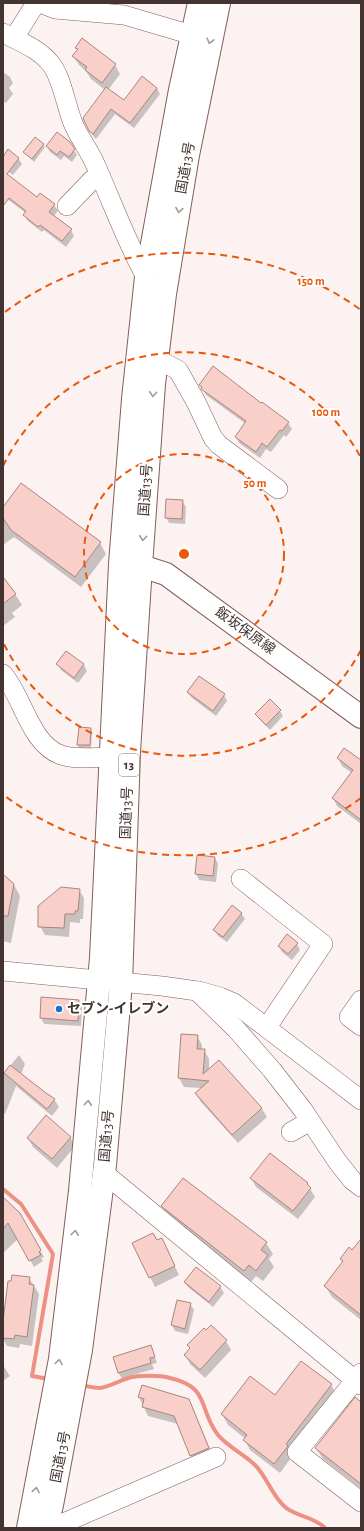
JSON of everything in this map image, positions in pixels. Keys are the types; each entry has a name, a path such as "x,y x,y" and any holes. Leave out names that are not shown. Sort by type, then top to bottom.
{"main road":[{"name":"国道13号","path":"46,1528 52,1506 81,1350 104,1173 121,983 129,752 133,399 146,277 180,90 199,3"},
{"name":"国道13号","path":"28,1528 60,1359 80,1191 99,979 110,757 130,565 165,294 188,155 219,3"},
{"name":"飯坂保原線","path":"130,565 166,574 361,717"}],"street":[{"path":"36,3 8,36 37,50 52,65 73,124 101,176 130,249 146,277"},
{"path":"40,3 55,9 124,15 192,35"},
{"path":"67,206 92,180 101,176"},
{"path":"157,359 178,370 196,402 213,438 219,445 278,489"},
{"path":"3,674 11,684 43,745 61,755 74,758 110,757"},
{"path":"241,879 323,944 267,1027"},
{"path":"3,971 162,986 197,991 220,997 234,1003 267,1027 361,1100"},
{"path":"197,991 236,1029 272,1070 310,1121 337,1161 352,1180 361,1187"},
{"path":"361,1000 349,1016 361,1026"},
{"path":"291,1132 310,1121"},
{"path":"104,1173 359,1379 297,1452 361,1502"},
{"path":"52,1528 216,1457"}],"building":[{"path":"82,38 116,64 102,83 85,70 87,67 72,56 78,49 75,48"},
{"path":"142,76 157,88 130,123 111,109 93,134 89,131 83,118 106,87 124,100"},
{"path":"57,132 70,142 75,149 69,157 60,151 57,155 46,146"},
{"path":"35,137 44,144 32,159 23,152"},
{"path":"8,149 19,158 7,174 37,197 40,193 55,204 49,212 72,229 62,241 40,225 38,227 23,215 26,211 9,198 3,206 3,157"},
{"path":"213,366 261,403 262,402 289,422 282,431 280,430 267,447 262,443 256,452 235,437 246,421 201,389 202,387 199,385"},
{"path":"21,483 101,542 75,577 11,530 3,518 3,507"},
{"path":"166,499 183,500 182,519 165,518"},
{"path":"3,577 16,594 3,604"},
{"path":"66,651 84,664 74,678 56,664"},
{"path":"199,676 225,694 213,711 187,692"},
{"path":"270,699 281,710 266,725 255,714"},
{"path":"79,727 91,728 90,745 77,745"},
{"path":"344,748 361,760 361,820 332,798 353,770 337,758"},
{"path":"197,855 215,857 213,876 195,874"},
{"path":"3,874 14,884 8,916 3,916"},
{"path":"61,887 80,889 78,911 75,911 75,914 65,914 64,928 38,927 38,906"},
{"path":"232,905 242,913 223,937 213,930"},
{"path":"287,934 298,943 288,954 278,946"},
{"name":"セブン-イレブン","path":"41,997 79,1000 78,1021 40,1018"},
{"path":"181,1034 198,1035 197,1049 205,1049 203,1074 219,1060 262,1108 232,1135 195,1093 209,1081 178,1078"},
{"path":"10,1065 55,1099 47,1109 4,1073"},
{"path":"46,1115 71,1137 52,1159 27,1138"},
{"path":"270,1153 308,1183 307,1184 311,1188 293,1211 250,1178"},
{"path":"183,1178 267,1242 261,1250 268,1255 256,1271 249,1265 244,1271 161,1206"},
{"path":"3,1197 20,1213 41,1250 39,1252 41,1255 29,1261 8,1223 3,1229"},
{"path":"153,1233 157,1240 162,1238 175,1266 149,1278 132,1243"},
{"path":"361,1239 361,1315 324,1286 343,1261 340,1259 349,1247 352,1250"},
{"path":"196,1267 221,1286 209,1302 184,1282"},
{"path":"12,1275 30,1277 29,1284 34,1285 27,1337 15,1335 14,1339 3,1338 3,1321 8,1281 11,1281"},
{"path":"177,1300 191,1303 185,1329 171,1325"},
{"path":"211,1325 227,1340 200,1370 184,1355 190,1348 187,1345 204,1328 206,1330"},
{"path":"151,1345 155,1357 150,1358 151,1363 118,1373 113,1357"},
{"path":"301,1361 332,1384 286,1444 288,1446 274,1464 243,1440 247,1435 221,1414 250,1376 275,1395"},
{"path":"142,1385 189,1399 209,1448 190,1456 174,1416 142,1407 144,1399 138,1397"},
{"path":"355,1397 361,1402 361,1484 315,1448"}],"waterway":[{"path":"3,1189 21,1204 53,1254 32,1376 49,1379"},
{"path":"82,1385 100,1388 138,1376 161,1376 183,1382 192,1387 202,1400 212,1426 218,1435 255,1465 280,1503 295,1513 316,1521 325,1528"}],"place":[{"name":"セブン-イレブン","path":"59,1009"}]}
